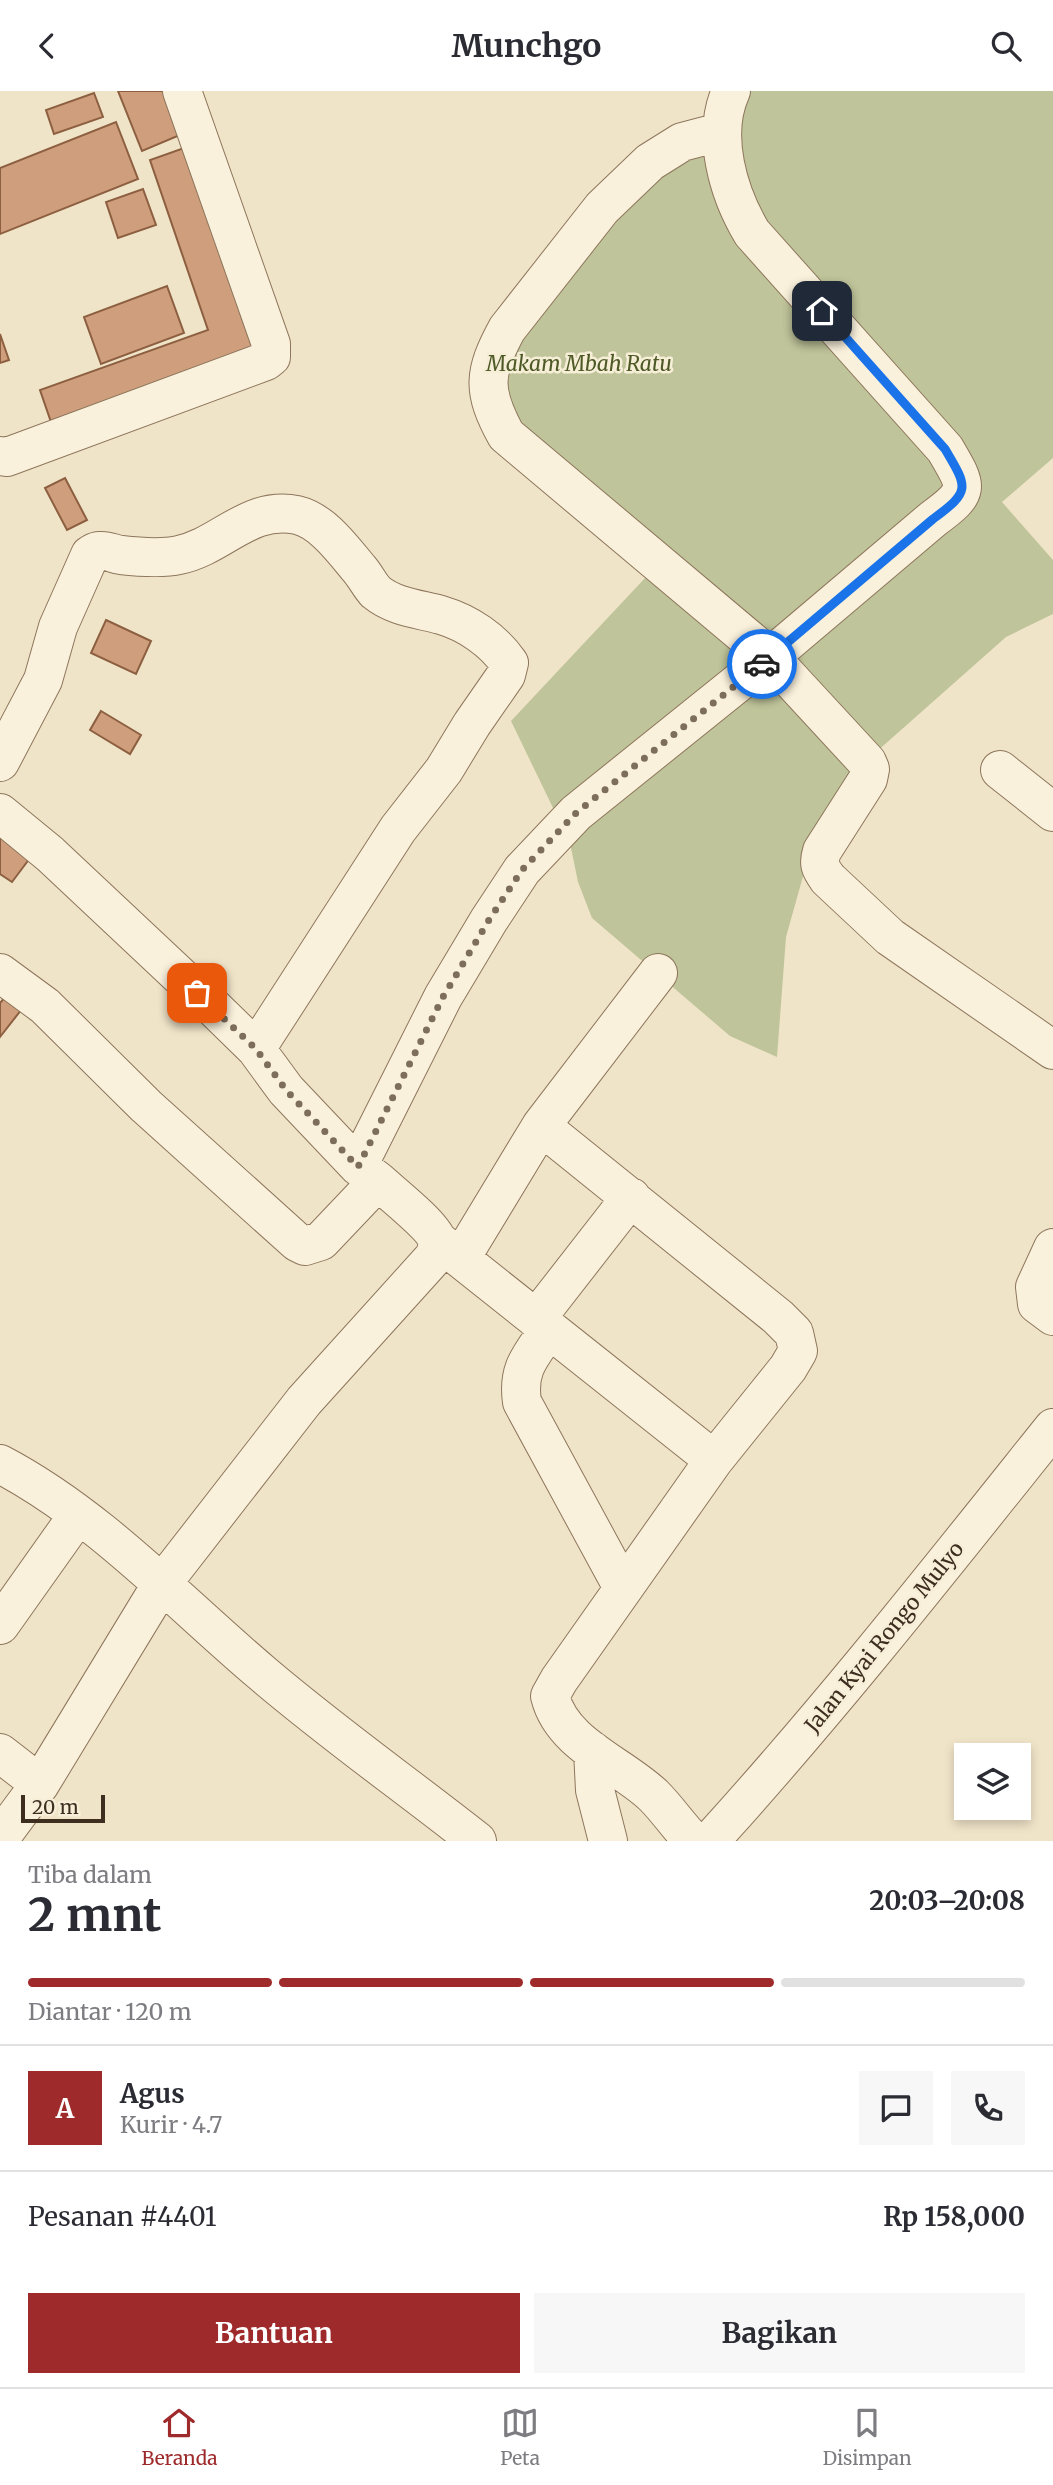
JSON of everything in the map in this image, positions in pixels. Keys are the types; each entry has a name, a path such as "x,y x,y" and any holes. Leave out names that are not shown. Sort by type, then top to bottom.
{"street":[{"path":"0,456 8,457 271,357 271,344 182,91"},
{"path":"0,973 45,1006 146,1106 298,1242 306,1246 321,1241 368,1174 443,997 522,870 576,813 770,657 956,502 962,490 960,474 945,449 752,233 733,198 720,132 724,107 731,91"},
{"path":"720,132 682,142 650,162 602,208 507,329 497,347 488,375 491,408 506,435 770,657 860,754 870,769 868,779 822,851 818,862 828,879 890,937 1053,1050"},
{"path":"0,762 43,680 58,627 90,555 103,551 135,557 178,556 199,549 232,529 272,513 309,520 323,529 337,544 375,591 393,601 473,628 505,656 509,663 506,675 444,770 398,829 256,1049"},
{"path":"1000,770 1053,812"},
{"path":"0,813 50,854 256,1049 286,1090 368,1174 449,1249 713,1460"},
{"path":"449,1249 658,973"},
{"path":"541,1126 778,1317 794,1333 798,1343 798,1351 788,1368 713,1460 550,1696 553,1709 560,1719 593,1751 654,1796 693,1841"},
{"path":"623,1588 522,1402 519,1383 543,1324 631,1198"},
{"path":"0,1838 40,1784 161,1585 304,1401 425,1268 437,1248 449,1249"},
{"path":"1053,1248 1035,1293 1037,1304 1053,1316"},
{"name":"Jalan Kyai Rongo Mulyo","path":"710,1841 864,1664 1053,1428"},
{"path":"0,1464 27,1479 78,1515 264,1675 477,1841"},
{"path":"0,1625 78,1515"},
{"path":"593,1751 595,1790 608,1841"},
{"path":"0,1753 40,1784"}],"green space":[{"name":"Makam Mbah Ratu","path":"738,91 1053,91 1053,458 1002,502 1053,560 1053,614 1006,637 857,769 809,855 786,937 777,1057 730,1036 592,918 578,882 570,843 511,721 661,561 508,433 493,361 509,330"}],"building":[{"path":"118,91 163,91 180,135 142,151"},
{"path":"94,93 103,117 54,134 46,110"},
{"path":"116,122 138,179 0,234 0,168"},
{"path":"184,148 255,353 52,425 40,390 208,330 150,160"},
{"path":"143,189 156,225 118,238 106,202"},
{"path":"167,286 184,333 101,364 84,317"},
{"path":"0,334 9,360 0,363"},
{"path":"65,478 87,520 67,530 45,488"},
{"path":"106,620 151,641 136,674 91,653"},
{"path":"101,711 141,735 130,754 90,730"},
{"path":"0,829 33,854 12,882 0,874"},
{"path":"9,992 25,1005 0,1037 0,1003"}],"way so far":[{"path":"197,993 256,1049 286,1090 358,1167 443,997 522,870 576,813 762,664"}],"route":[{"path":"762,664 956,502 962,490 960,474 945,449 822,311"}]}
